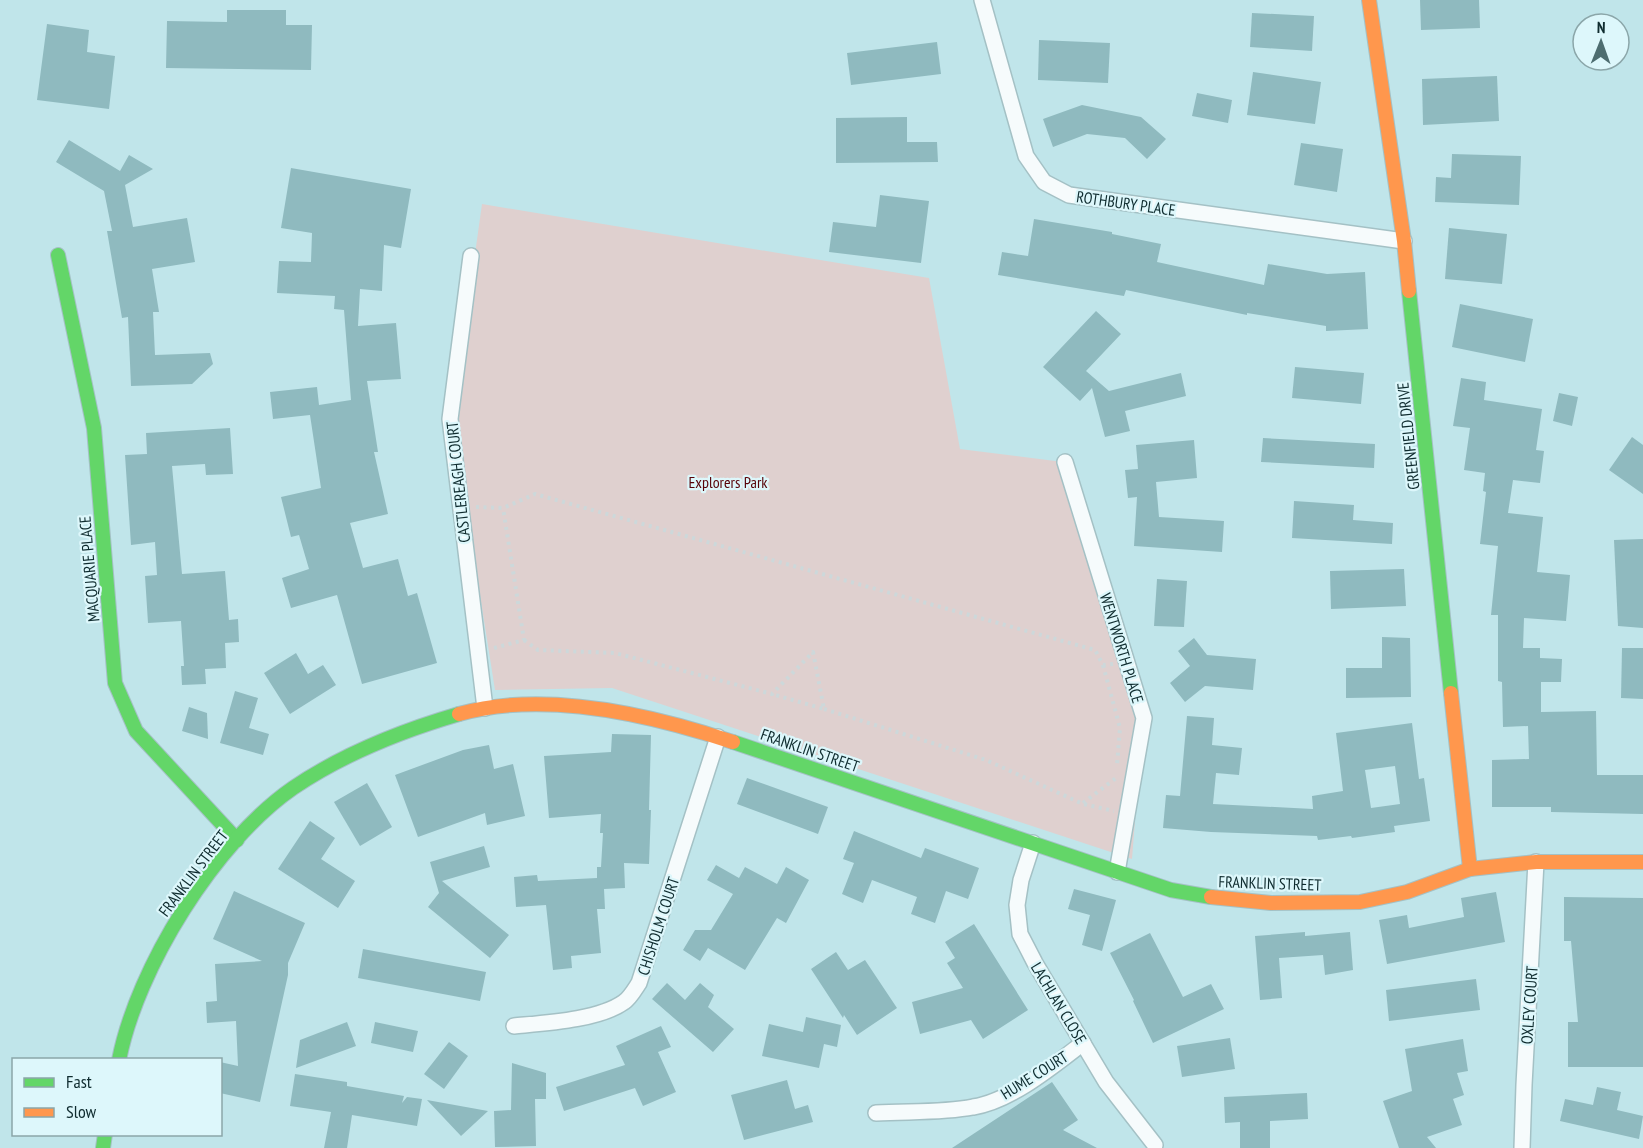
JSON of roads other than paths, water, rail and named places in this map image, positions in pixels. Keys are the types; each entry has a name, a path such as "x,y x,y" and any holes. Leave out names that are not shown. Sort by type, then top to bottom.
{"street":[{"name":"ROTHBURY PLACE","path":"982,0 1026,156 1044,182 1069,195 1404,241"},
{"name":"GREENFIELD DRIVE","path":"1369,0 1404,241 1470,869"},
{"name":"MACQUARIE PLACE","path":"58,255 94,428 115,683 136,731 237,840"},
{"name":"CASTLEREAGH COURT","path":"471,256 450,419 486,708"},
{"name":"WENTWORTH PLACE","path":"1065,462 1144,718 1117,872"},
{"name":"FRANKLIN STREET","path":"119,1058 141,991 164,941 195,893 237,840 289,791 344,759 384,738 425,722 486,708 542,706 601,709 657,719 718,737 1171,890 1218,899 1271,903 1360,902 1407,892 1470,869 1536,861 1643,862"},
{"name":"CHISHOLM COURT","path":"514,1026 557,1022 603,1011 626,1001 639,983 718,737"},
{"name":"LACHLAN CLOSE","path":"1033,843 1021,880 1017,905 1020,934 1107,1082 1155,1145"},
{"name":"OXLEY COURT","path":"1522,1148 1536,861"},
{"name":"HUME COURT","path":"876,1113 974,1107 1004,1097 1083,1043"}],"park label":[{"name":"Explorers Park","path":"728,482"}]}
